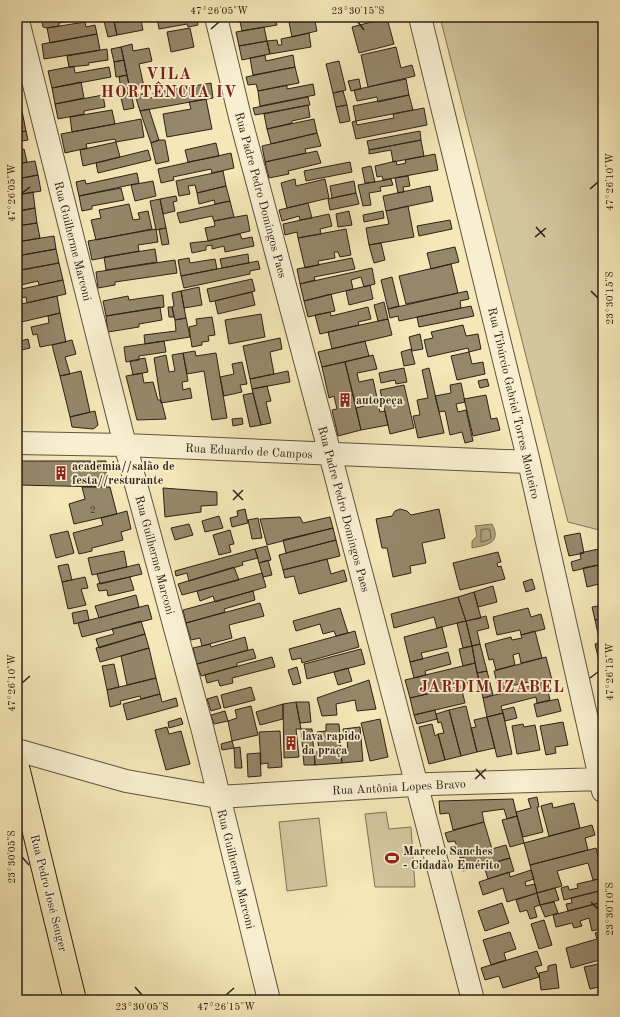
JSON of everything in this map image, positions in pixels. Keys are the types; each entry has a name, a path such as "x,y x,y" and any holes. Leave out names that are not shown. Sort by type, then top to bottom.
{"main road":[{"name":"Rua Pedro José Senger","path":"17,764 75,1000"}],"street":[{"name":"Rua Padre Pedro Domingos Paes","path":"216,17 242,125 473,1000"},
{"name":"Rua Tibúrcio Gabriel Torres Monteiro","path":"420,17 528,462 602,783"},
{"name":"Rua Guilherme Marconi","path":"19,30 125,445 203,731 269,1000"},
{"name":"Rua Eduardo de Campos","path":"17,443 125,445 528,462"},
{"name":"Rua Antônia Lopes Bravo","path":"17,750 126,781 218,797 417,785 602,783"}],"shaded area":[{"path":"440,17 603,17 603,531 568,522"},
{"name":"Marcelo Sanches - Cidadão Emérito","path":"386,812 389,829 411,827 415,887 375,887 365,814"},
{"path":"319,818 327,886 287,891 279,822"}],"water":[{"path":"492,524 495,530 494,539 488,544 472,548 472,541 477,536 475,526"}],"building":[{"path":"41,17 80,17 80,20 59,23 59,26 47,28 43,27"},
{"path":"103,17 113,17 117,35 108,37"},
{"path":"113,17 128,17 129,22 141,20 143,30 117,35"},
{"path":"157,17 196,17 198,25 188,27 187,24 159,29"},
{"path":"239,17 275,17 277,25 242,31"},
{"path":"314,17 317,31 292,37 289,22"},
{"path":"387,18 394,44 359,53 352,27"},
{"path":"85,22 86,27 95,25 97,34 50,43 47,28"},
{"path":"264,27 267,41 239,46 236,32"},
{"path":"190,28 194,47 171,52 167,32"},
{"path":"309,33 311,47 270,54 267,41 277,40 278,45 282,45 281,39"},
{"path":"97,34 100,50 44,59 42,44"},
{"path":"267,41 270,54 242,60 239,46"},
{"path":"132,44 133,51 149,48 152,61 139,64 144,87 130,90 121,47"},
{"path":"121,47 124,60 114,62 111,49"},
{"path":"396,47 401,68 412,65 415,76 368,87 361,55"},
{"path":"107,49 108,60 88,63 89,65 69,67 67,56"},
{"path":"265,55 266,61 293,55 295,67 253,75 250,58"},
{"path":"124,60 127,75 116,77 114,62"},
{"path":"339,61 346,90 333,93 326,64"},
{"path":"74,67 75,73 109,67 111,77 52,88 48,71"},
{"path":"295,67 299,83 258,91 256,84 248,85 246,77"},
{"path":"127,75 131,92 122,94 119,77"},
{"path":"359,79 361,89 351,91 348,81"},
{"path":"406,79 409,95 378,102 377,97 357,101 354,90"},
{"path":"17,81 21,106 17,106"},
{"path":"81,82 84,98 55,104 52,88"},
{"path":"211,83 213,98 140,111 135,95 148,93 149,98 154,97 153,93"},
{"path":"313,84 315,95 260,106 258,91 287,85 287,89"},
{"path":"343,91 347,105 336,107 333,93"},
{"path":"131,92 134,108 124,110 120,94"},
{"path":"103,95 105,107 84,111 84,114 58,119 55,104"},
{"path":"409,95 413,110 356,121 353,106"},
{"path":"308,97 310,105 255,115 253,108"},
{"path":"206,99 212,129 167,137 163,114 191,109 189,102"},
{"path":"308,105 310,117 267,129 264,114"},
{"path":"347,105 350,121 340,123 336,107"},
{"path":"17,106 21,106 26,131 17,133"},
{"path":"424,108 427,125 356,139 352,122 356,121 357,125 394,118 393,114"},
{"path":"149,109 159,140 151,143 140,111"},
{"path":"112,110 115,124 72,132 70,117"},
{"path":"141,119 144,137 116,142 115,139 86,144 87,148 65,153 61,134"},
{"path":"314,119 317,133 271,144 267,129"},
{"path":"26,131 28,140 17,142 17,133"},
{"path":"420,131 421,140 369,150 367,141"},
{"path":"317,133 321,146 305,149 306,153 265,162 262,146"},
{"path":"159,140 165,140 169,161 156,164 151,143"},
{"path":"421,140 424,156 393,162 391,150 369,154 369,150"},
{"path":"116,142 120,157 83,166 80,150"},
{"path":"216,143 219,156 188,162 185,150"},
{"path":"24,149 27,162 17,164 17,151"},
{"path":"148,150 151,160 98,173 96,163"},
{"path":"317,151 321,163 288,171 289,174 269,178 265,162"},
{"path":"231,153 234,168 212,173 211,169 173,177 174,180 161,183 158,169"},
{"path":"435,154 438,170 383,180 382,176 377,177 375,166 396,161 397,165 406,163 405,160"},
{"path":"35,161 38,175 17,179 17,164"},
{"path":"350,162 352,172 306,181 304,171"},
{"path":"371,166 375,182 365,183 362,168"},
{"path":"223,171 226,186 197,193 195,185 188,186 190,194 179,196 176,181"},
{"path":"137,173 139,183 79,196 76,182 85,180 86,184"},
{"path":"38,175 41,191 17,195 17,179"},
{"path":"408,176 410,186 403,187 404,192 398,193 395,178"},
{"path":"295,179 296,186 325,179 329,198 287,208 281,183"},
{"path":"391,179 393,185 380,187 381,191 369,193 371,205 363,206 358,185"},
{"path":"153,181 156,196 135,201 131,185"},
{"path":"354,181 356,193 332,198 330,186"},
{"path":"226,186 230,201 215,204 214,200 199,204 197,193"},
{"path":"430,186 433,201 386,211 383,196"},
{"path":"121,188 124,200 92,206 92,209 82,211 79,196"},
{"path":"33,192 35,208 20,211 20,207 17,207 17,195"},
{"path":"356,193 359,204 330,210 328,199"},
{"path":"176,196 177,201 173,202 175,211 163,214 160,199"},
{"path":"160,199 166,228 156,230 150,201"},
{"path":"230,201 234,217 214,221 212,216 180,223 177,213"},
{"path":"308,203 312,218 300,220 299,216 282,221 279,210"},
{"path":"129,204 133,220 140,219 138,213 148,211 152,229 96,240 91,220 101,218 99,210"},
{"path":"408,206 414,237 369,245 366,228 389,224 386,211"},
{"path":"35,208 37,223 17,226 17,211"},
{"path":"349,211 352,225 338,227 336,214"},
{"path":"383,211 384,218 364,222 363,215"},
{"path":"329,214 332,226 320,229 321,234 298,238 297,232 285,235 283,224"},
{"path":"247,215 250,231 208,241 205,228 215,226 214,221"},
{"path":"450,220 452,229 419,236 417,226"},
{"path":"37,223 40,238 17,242 17,226"},
{"path":"166,228 169,244 162,245 159,229"},
{"path":"156,229 158,242 138,245 139,251 92,260 88,241"},
{"path":"346,229 351,255 340,257 338,252 334,252 335,258 318,261 319,265 305,268 298,238"},
{"path":"240,234 242,239 252,237 254,246 225,252 224,246 212,249 212,245 206,246 206,250 192,253 190,243 208,241"},
{"path":"54,236 56,249 17,256 17,242"},
{"path":"381,243 385,260 374,263 369,245"},
{"path":"455,247 459,262 431,269 427,253"},
{"path":"56,249 59,263 20,270 17,256"},
{"path":"155,249 157,262 106,270 104,257"},
{"path":"248,254 249,263 222,268 220,259"},
{"path":"189,258 190,263 215,259 217,269 181,276 178,260"},
{"path":"352,258 355,269 314,277 315,280 300,284 297,269"},
{"path":"175,260 177,273 115,282 115,285 98,288 96,272"},
{"path":"258,261 260,269 250,271 250,274 184,288 181,276"},
{"path":"59,263 63,280 39,285 38,281 17,286 17,271"},
{"path":"451,264 458,293 406,304 399,276"},
{"path":"372,268 375,284 364,287 361,277 351,280 353,289 304,301 300,284"},
{"path":"392,277 399,306 388,309 381,280"},
{"path":"252,279 255,291 210,302 207,289"},
{"path":"63,280 66,294 27,303 26,297 19,298 21,304 17,305 17,290"},
{"path":"370,285 373,299 349,305 346,291"},
{"path":"199,287 202,305 184,308 181,291"},
{"path":"181,291 186,318 175,320 172,307 174,306 172,293"},
{"path":"467,291 469,299 460,301 461,308 399,321 398,316 390,318 388,309"},
{"path":"252,292 255,305 218,314 215,301"},
{"path":"331,294 335,311 308,317 304,301"},
{"path":"163,295 164,307 106,316 103,301 128,296 129,300"},
{"path":"57,296 60,313 17,323 17,305"},
{"path":"384,302 388,319 378,321 374,305"},
{"path":"471,306 474,316 419,327 417,317"},
{"path":"160,307 162,320 139,324 139,327 108,332 106,316"},
{"path":"168,307 172,307 174,317 169,317"},
{"path":"368,307 371,319 358,322 359,325 320,334 315,315 330,312 331,316"},
{"path":"60,313 66,342 40,347 37,334 33,335 31,327 49,323 48,316"},
{"path":"261,314 265,337 229,344 225,320"},
{"path":"212,317 215,335 208,336 209,341 202,342 202,345 192,347 189,327 197,325 196,319"},
{"path":"186,318 190,337 145,344 144,335 176,331 175,320"},
{"path":"388,319 392,335 332,349 328,332"},
{"path":"463,325 466,336 478,334 481,349 469,352 468,348 428,357 424,340 433,338 431,332"},
{"path":"420,334 423,349 412,351 409,337"},
{"path":"280,338 282,349 270,352 274,374 250,379 243,346"},
{"path":"28,339 30,348 17,351 17,342"},
{"path":"72,340 76,354 65,357 70,374 60,376 52,345"},
{"path":"164,341 166,352 139,356 139,360 126,362 124,347"},
{"path":"365,341 369,356 322,367 318,352"},
{"path":"411,349 415,364 404,366 401,352"},
{"path":"195,351 196,356 216,353 227,418 212,420 204,371 187,374 183,353"},
{"path":"469,352 472,364 483,362 485,374 457,380 451,356"},
{"path":"183,353 188,381 182,382 183,390 190,388 192,398 161,403 154,358 166,355 169,372 175,371 172,355"},
{"path":"373,355 377,369 357,373 359,382 373,379 380,412 385,411 388,425 361,430 356,408 364,406 363,401 355,402 345,362"},
{"path":"145,358 148,372 133,375 130,361"},
{"path":"242,362 247,384 240,385 242,392 224,396 220,377 234,374 232,364"},
{"name":"autopeça","path":"345,362 361,430 338,436 332,410 337,409 334,396 329,398 322,367"},
{"path":"404,368 407,382 396,384 395,380 381,383 379,373"},
{"path":"429,368 444,433 418,438 413,416 420,415 417,400 428,398 422,370"},
{"path":"81,371 90,412 70,417 60,376"},
{"path":"288,371 290,382 252,389 250,379"},
{"path":"142,373 144,383 153,382 158,400 161,400 166,419 137,420 126,376"},
{"path":"487,379 489,386 480,388 478,381"},
{"path":"461,383 465,402 456,404 458,412 466,410 473,441 465,443 462,432 450,435 445,411 439,412 435,396 451,393 450,385"},
{"path":"404,385 414,428 390,434 380,390"},
{"path":"267,386 271,401 266,402 271,423 261,425 252,389"},
{"path":"253,393 261,425 250,427 243,395"},
{"path":"486,395 491,419 497,418 500,430 473,436 464,399"},
{"path":"95,411 98,425 96,427 93,429 72,427 70,417"},
{"path":"242,418 243,424 233,426 232,419"},
{"name":"academia//salão de festa//resturante","path":"17,461 106,461 106,487 17,485"},
{"path":"82,487 110,487 117,514 74,524 69,504 85,499"},
{"path":"163,488 217,492 217,505 201,506 201,512 165,517"},
{"path":"245,509 248,523 232,527 230,518 238,516 237,511"},
{"path":"400,509 407,511 411,515 439,509 445,538 422,543 426,563 410,566 411,573 393,577 387,548 382,548 376,519 392,516 395,511"},
{"path":"127,511 131,529 121,532 123,540 92,548 92,551 79,554 73,533 103,525 101,518"},
{"path":"219,516 223,528 205,532 202,521"},
{"path":"300,517 303,523 330,517 333,528 267,545 260,519"},
{"path":"258,518 262,538 252,539 248,520"},
{"path":"189,524 193,535 175,540 171,528"},
{"path":"333,528 336,540 286,553 283,540"},
{"path":"230,530 234,544 229,545 231,552 219,555 213,535"},
{"path":"68,531 74,553 56,558 50,535"},
{"path":"580,533 584,553 569,556 564,536"},
{"path":"336,540 340,556 283,570 279,555"},
{"path":"267,546 271,560 259,563 255,549"},
{"path":"603,548 603,564 573,571 571,562 581,559 580,553"},
{"path":"255,549 258,558 242,562 243,565 189,581 187,573 176,576 175,571"},
{"path":"124,551 127,567 92,575 88,558"},
{"path":"498,552 501,562 497,563 498,567 501,566 505,579 460,590 453,563"},
{"path":"327,559 331,574 344,570 347,581 299,594 294,576 285,578 283,570"},
{"path":"268,560 272,575 263,577 259,563"},
{"path":"68,564 72,580 62,582 58,566"},
{"path":"139,564 142,574 100,584 97,574"},
{"path":"603,564 603,583 587,587 583,568"},
{"path":"234,567 239,580 182,595 178,584"},
{"path":"262,573 266,587 215,602 213,596 200,601 197,591"},
{"path":"85,577 88,588 81,589 86,605 68,609 62,582"},
{"path":"130,577 134,590 108,596 107,590 99,591 97,584"},
{"path":"532,579 535,589 526,592 523,582"},
{"path":"493,586 497,602 478,607 474,592"},
{"path":"253,591 255,600 224,609 225,612 186,623 183,610"},
{"path":"474,592 481,618 466,621 458,597"},
{"path":"136,595 139,607 99,618 95,606"},
{"path":"458,597 466,621 437,628 434,617 394,628 391,614"},
{"path":"260,603 264,616 229,625 232,638 202,646 200,638 191,640 186,623"},
{"path":"148,605 152,619 82,637 78,623"},
{"path":"603,605 603,618 595,620 592,607"},
{"path":"340,608 348,633 336,636 334,631 323,634 320,624 296,631 293,621"},
{"path":"528,608 531,617 541,614 545,629 521,635 520,630 497,635 493,617"},
{"path":"87,610 89,620 74,624 72,613"},
{"path":"486,616 489,628 477,631 480,644 472,646 466,621"},
{"path":"603,618 603,642 600,643 595,620"},
{"path":"141,621 145,634 99,648 96,639 114,634 112,629"},
{"path":"466,621 472,646 463,648 457,623"},
{"path":"442,627 447,647 421,653 423,659 410,662 404,637"},
{"path":"355,631 359,647 302,663 301,658 292,660 289,649"},
{"path":"535,631 542,658 521,663 519,653 513,655 515,665 496,670 493,659 489,660 485,644 511,637 512,640 522,638 521,635"},
{"path":"145,634 149,648 100,662 96,648"},
{"path":"245,637 248,650 197,664 193,648 210,644 211,647"},
{"path":"603,642 603,670 601,670 595,644"},
{"path":"480,644 487,671 477,673 472,646"},
{"path":"472,646 475,663 463,666 459,649"},
{"path":"149,648 156,678 127,685 121,656"},
{"path":"253,649 256,658 237,663 237,666 201,676 197,664"},
{"path":"361,649 365,664 307,679 304,664"},
{"path":"448,652 451,664 425,671 426,675 414,678 410,662"},
{"path":"272,657 275,667 232,678 233,683 220,686 218,680 207,683 205,675"},
{"path":"546,657 552,680 534,685 533,681 511,686 512,690 500,694 494,671"},
{"path":"475,663 479,680 464,684 462,678 456,679 457,683 443,686 444,690 410,698 405,680"},
{"path":"114,664 119,687 107,690 102,666"},
{"path":"297,667 301,683 293,685 288,670"},
{"path":"348,668 352,681 338,685 334,672"},
{"path":"603,670 603,694 598,671"},
{"path":"487,671 493,695 483,698 477,673"},
{"path":"156,678 160,694 141,699 140,696 120,701 121,704 110,707 107,690"},
{"path":"369,680 376,709 357,711 355,700 336,704 337,715 322,716 317,698"},
{"path":"546,682 550,700 537,703 536,697 501,706 503,713 487,717 483,698"},
{"path":"461,686 465,703 414,715 410,698"},
{"path":"251,687 255,700 224,708 221,695"},
{"path":"160,694 162,702 176,698 178,706 127,720 123,704"},
{"path":"217,696 221,708 211,711 207,699"},
{"path":"603,697 603,715 602,715 598,698"},
{"path":"558,699 561,711 537,717 534,704"},
{"name":"lava rapido da praça","path":"296,702 301,729 296,729 299,757 284,758 283,704"},
{"path":"296,702 309,702 311,722 300,723"},
{"path":"283,704 283,719 260,725 256,712"},
{"path":"251,706 258,735 232,741 228,721 237,718 235,710"},
{"path":"466,706 477,752 461,756 449,710"},
{"path":"514,707 517,718 505,721 502,710"},
{"path":"435,710 437,719 417,724 414,715"},
{"path":"449,710 461,756 445,760 438,734 444,733 441,722 438,723 436,714"},
{"path":"225,711 228,721 214,724 211,715"},
{"path":"503,713 512,754 497,757 487,717"},
{"path":"487,717 495,748 477,752 471,728 476,727 474,720"},
{"path":"181,718 183,724 169,728 168,722"},
{"path":"380,719 388,757 370,761 361,723"},
{"path":"563,722 568,745 555,747 556,753 546,755 540,726"},
{"path":"326,724 339,724 342,763 315,765 314,752 319,752 317,732 326,731"},
{"path":"432,724 435,736 438,734 445,760 429,764 419,727"},
{"path":"523,724 524,727 535,725 540,750 517,754 512,726"},
{"path":"167,727 169,734 181,731 190,764 166,770 155,730"},
{"path":"360,727 363,761 342,763 341,755 348,754 347,738 344,738 343,729"},
{"path":"301,729 312,729 315,765 304,765"},
{"path":"280,731 282,767 268,768 268,763 261,764 259,732"},
{"path":"232,741 234,748 222,750 221,744"},
{"path":"240,747 242,768 235,768 234,748"},
{"path":"260,753 261,776 248,777 247,754"},
{"path":"537,797 539,807 537,807 543,832 523,837 516,812 531,808 528,799"},
{"path":"513,799 517,816 507,819 504,809 482,812 484,822 453,830 449,813 440,814 439,801"},
{"path":"552,803 553,808 574,803 580,828 549,836 541,806"},
{"path":"517,816 524,843 510,847 502,820"},
{"path":"484,822 492,849 460,858 455,841 448,842 445,833"},
{"path":"592,825 595,835 585,838 588,850 530,865 524,843"},
{"path":"506,845 510,858 463,871 460,858"},
{"path":"596,848 603,878 593,880 588,863 557,871 562,886 537,893 530,865"},
{"path":"510,858 514,871 488,879 484,866"},
{"path":"531,870 534,879 525,882 526,886 535,884 537,893 507,902 503,888 483,895 479,882 509,872 510,877"},
{"path":"603,878 603,890 564,900 561,888 568,886 569,890 578,888 577,884"},
{"path":"555,888 559,900 540,905 537,893"},
{"path":"603,890 603,902 568,911 566,904 572,903 571,898"},
{"path":"537,893 540,905 534,907 537,917 530,919 527,910 520,912 516,900"},
{"path":"554,902 558,913 545,917 540,905"},
{"path":"502,903 509,923 485,931 478,911"},
{"path":"599,903 603,918 603,928 592,931 589,918 580,921 582,926 574,928 572,923 556,927 553,915"},
{"path":"544,920 552,945 539,949 531,924"},
{"path":"603,931 603,959 571,968 566,948 597,939 595,933"},
{"path":"510,932 516,949 504,953 506,960 491,965 483,940"},
{"path":"537,951 542,965 535,967 539,977 503,988 499,976 485,980 481,968"},
{"path":"603,963 603,986 590,989 584,967"},
{"path":"556,964 559,988 541,990 539,973 548,971 548,966"}],"place":[{"name":"autopeça","path":"345,400"},
{"name":"academia//salão de festa//resturante","path":"61,473"},
{"name":"lava rapido da praça","path":"291,743"},
{"name":"Marcelo Sanches - Cidadão Emérito","path":"392,858"}],"district":[{"name":"VILA HORTÊNCIA IV","path":"169,82"},
{"name":"JARDIM IZABEL","path":"492,686"}]}
